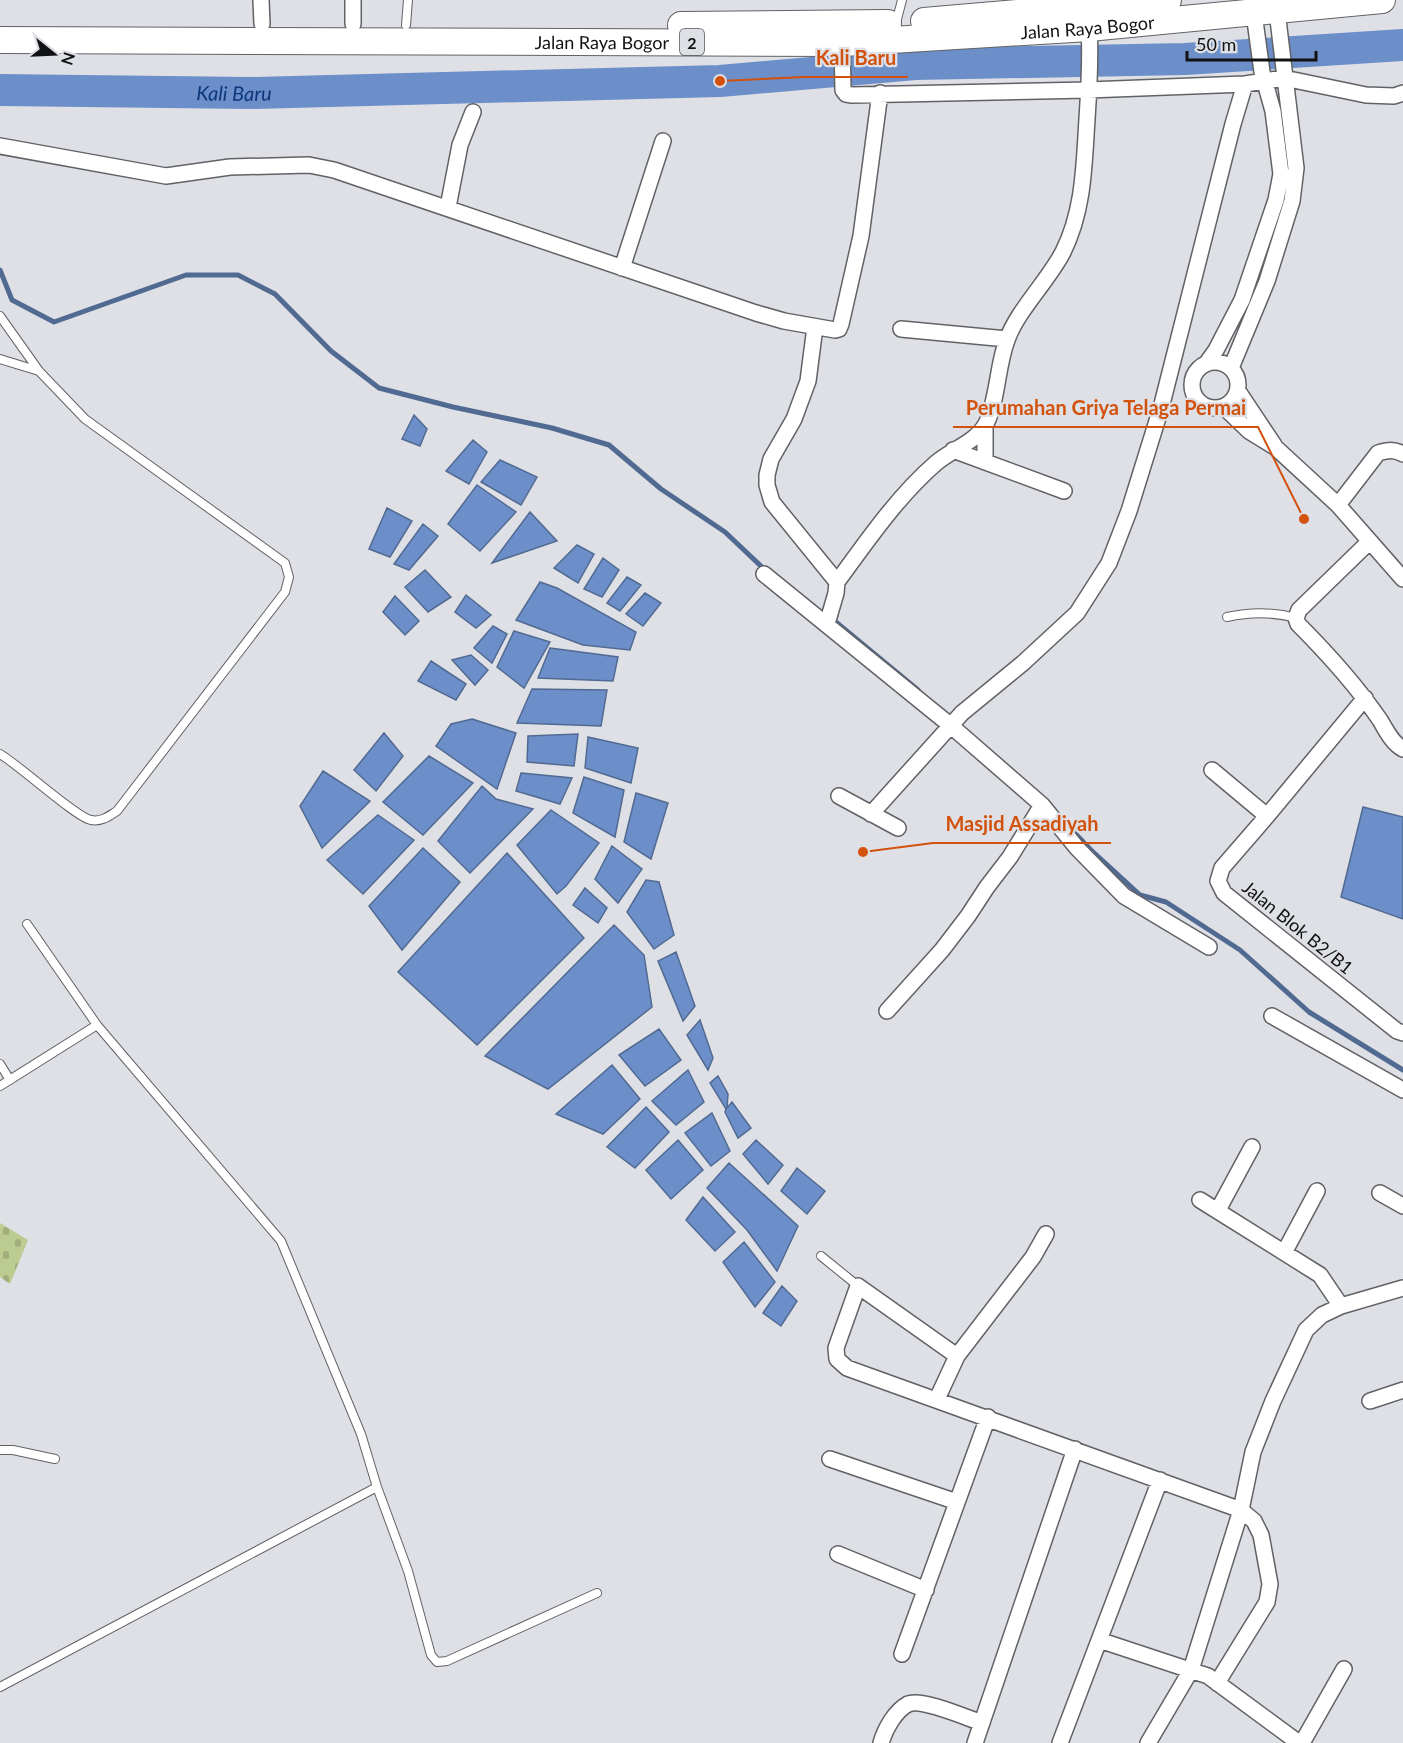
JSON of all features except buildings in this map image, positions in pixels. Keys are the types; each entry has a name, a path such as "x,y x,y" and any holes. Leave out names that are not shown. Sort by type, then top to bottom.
{"highway":[{"name":"Jalan Raya Bogor","path":"0,25 262,12 407,12 844,25 899,11 1168,0"},
{"name":"Jalan Raya Bogor","path":"0,40 841,50 1090,32 1382,0"}],"street":[{"path":"1231,369 1267,281 1292,201 1296,168 1290,109 1283,72 1266,12"},
{"path":"1238,391 1235,398 1224,407 1215,409 1206,407 1194,394 1192,386 1194,377 1216,350 1242,300 1276,200 1281,174 1273,111 1263,77 1266,12"},
{"path":"985,462 985,425 1007,339 1018,318 1045,282 1071,234 1080,203 1089,85 1090,32"},
{"path":"841,50 843,90 846,94 1089,85 1245,84 1283,72 1366,95 1394,96 1403,93"},
{"path":"871,814 955,720 1023,663 1077,613 1109,563 1129,511 1161,408 1245,84"},
{"path":"0,147 166,177 230,167 317,166 448,207 756,314 835,330 839,329 841,324 861,236 880,93"},
{"path":"1273,111 1290,109"},
{"path":"448,207 460,146 473,112"},
{"path":"622,268 663,141"},
{"path":"815,327 808,381 794,419 771,459 767,485 772,502 836,588"},
{"path":"901,329 1007,339"},
{"path":"1206,364 1215,362 1224,364 1236,375 1238,391 1275,447"},
{"path":"1224,407 1249,432 1275,447 1338,505 1403,579"},
{"path":"827,621 836,588 896,506 937,462 971,439 985,425"},
{"path":"953,450 1064,491"},
{"path":"1338,505 1378,453 1396,450 1403,454"},
{"path":"1369,542 1299,610 1296,618 1298,624 1342,669 1365,698 1392,739 1403,749"},
{"path":"764,574 955,720 1042,805 1077,848 1124,896 1209,947"},
{"name":"Jalan Blok B2/B1","path":"1365,698 1222,868 1218,881 1224,893 1397,1031 1403,1033"},
{"path":"1212,770 1267,816"},
{"path":"840,796 898,828"},
{"path":"887,1011 942,950 968,916 1010,857 1042,805"},
{"path":"1272,1016 1403,1090"},
{"path":"1218,1210 1252,1147"},
{"path":"1285,1251 1317,1191"},
{"path":"1380,1193 1403,1206"},
{"path":"1200,1200 1285,1251 1320,1275 1341,1306"},
{"path":"937,1399 957,1356 1034,1257 1046,1234"},
{"path":"957,1356 858,1286 836,1348 837,1359 846,1368 1160,1480 1240,1510 1254,1521 1261,1535 1270,1584 1267,1602 1217,1683"},
{"path":"1148,1743 1191,1670 1240,1510 1253,1452 1273,1401 1306,1330 1322,1315 1341,1306 1403,1288"},
{"path":"1370,1401 1403,1390"},
{"path":"902,1654 988,1417"},
{"path":"975,1743 1075,1449"},
{"path":"830,1459 957,1502"},
{"path":"1060,1743 1160,1480"},
{"path":"838,1554 926,1590"},
{"path":"1099,1640 1198,1671 1301,1743 1344,1670"},
{"path":"881,1743 883,1735 896,1714 909,1703 923,1703 982,1723"}],"lane":[{"path":"0,316 39,371 85,419 285,562 289,577 285,592 117,811 104,820 90,820 79,814 0,754"},
{"path":"0,359 39,371"},
{"path":"1227,617 1262,614 1296,618"},
{"path":"27,924 97,1025 281,1241 361,1434 377,1487 408,1571 431,1655 437,1662 447,1661 597,1593"},
{"path":"0,1086 97,1025"},
{"path":"0,1064 10,1080"},
{"path":"821,1256 858,1286"},
{"path":"0,1450 13,1450 55,1459"},
{"path":"0,1687 377,1487"}],"green space":[{"path":"0,1223 28,1240 10,1284 0,1277"}],"water":[{"path":"414,415 427,429 420,446 402,439"},
{"path":"473,440 487,452 469,484 446,471"},
{"path":"500,460 537,477 521,505 481,482"},
{"path":"477,485 516,512 480,551 448,524"},
{"path":"387,508 412,521 390,557 369,549"},
{"path":"530,512 557,541 492,563"},
{"path":"423,524 438,536 409,570 394,564"},
{"path":"577,545 594,554 578,583 554,568"},
{"path":"603,558 619,570 602,597 584,589"},
{"path":"425,570 451,597 428,612 405,587"},
{"path":"627,577 641,585 620,611 607,603"},
{"path":"540,582 557,588 636,632 630,650 583,645 516,620"},
{"path":"645,593 661,603 643,626 626,614"},
{"path":"466,595 491,615 476,628 455,612"},
{"path":"395,596 419,621 405,635 383,612"},
{"path":"493,626 507,634 492,663 474,648"},
{"path":"514,631 550,642 524,688 497,667"},
{"path":"550,648 618,657 613,681 538,678"},
{"path":"471,655 488,670 475,685 452,660"},
{"path":"431,661 466,684 456,700 418,681"},
{"path":"532,689 607,690 601,726 517,723"},
{"path":"472,719 516,733 497,789 436,746 451,724"},
{"path":"384,733 403,756 376,791 354,770"},
{"path":"578,734 574,766 527,762 528,736"},
{"path":"588,737 638,748 631,783 585,768"},
{"path":"429,756 473,783 423,835 383,802"},
{"path":"323,771 370,801 322,848 300,806"},
{"path":"521,773 572,778 560,804 516,791"},
{"path":"584,777 624,790 615,837 573,813"},
{"path":"482,786 496,799 533,809 470,873 438,841"},
{"path":"636,793 668,803 651,859 624,842"},
{"path":"1363,807 1403,817 1403,919 1341,897"},
{"path":"551,810 599,843 566,886 557,894 517,845"},
{"path":"378,815 414,840 363,894 327,860"},
{"path":"612,846 642,869 618,903 595,879"},
{"path":"423,848 460,882 402,950 369,906"},
{"path":"507,853 584,938 477,1045 398,972"},
{"path":"646,880 659,882 674,935 654,949 627,912"},
{"path":"585,888 607,908 598,923 573,905"},
{"path":"614,925 644,955 652,1007 548,1089 485,1056"},
{"path":"676,952 695,1006 683,1021 658,961"},
{"path":"700,1020 713,1058 708,1070 687,1035"},
{"path":"659,1029 681,1060 645,1086 619,1055"},
{"path":"612,1065 640,1099 603,1134 556,1114"},
{"path":"688,1070 704,1102 676,1125 652,1101"},
{"path":"718,1076 728,1094 727,1108 732,1102 751,1128 738,1138 725,1112 726,1109 710,1083"},
{"path":"646,1107 669,1132 635,1168 607,1147"},
{"path":"712,1113 730,1151 711,1166 685,1133"},
{"path":"678,1140 703,1170 671,1199 646,1170"},
{"path":"756,1140 783,1165 768,1184 743,1154"},
{"path":"729,1163 798,1226 777,1271 747,1230 707,1188"},
{"path":"797,1168 825,1191 807,1214 781,1191"},
{"path":"703,1197 735,1232 715,1251 686,1220"},
{"path":"744,1242 775,1282 755,1307 723,1262"},
{"path":"782,1286 797,1301 781,1326 763,1313"}],"waterway":[{"name":"Kali Baru","path":"0,90 250,93 720,81 915,64 1185,59 1403,45"},
{"path":"0,270 12,300 54,322 186,275 238,275 275,294 331,351 379,388 453,407 552,428 609,445 661,489 725,532 765,570"},
{"path":"831,618 918,690"},
{"path":"1067,825 1140,895 1166,902 1240,950 1309,1012 1403,1070"}],"place":[{"name":"Kali Baru","path":"720,81"},
{"name":"Perumahan Griya Telaga Permai","path":"1304,519"},
{"name":"Masjid Assadiyah","path":"863,852"}]}
